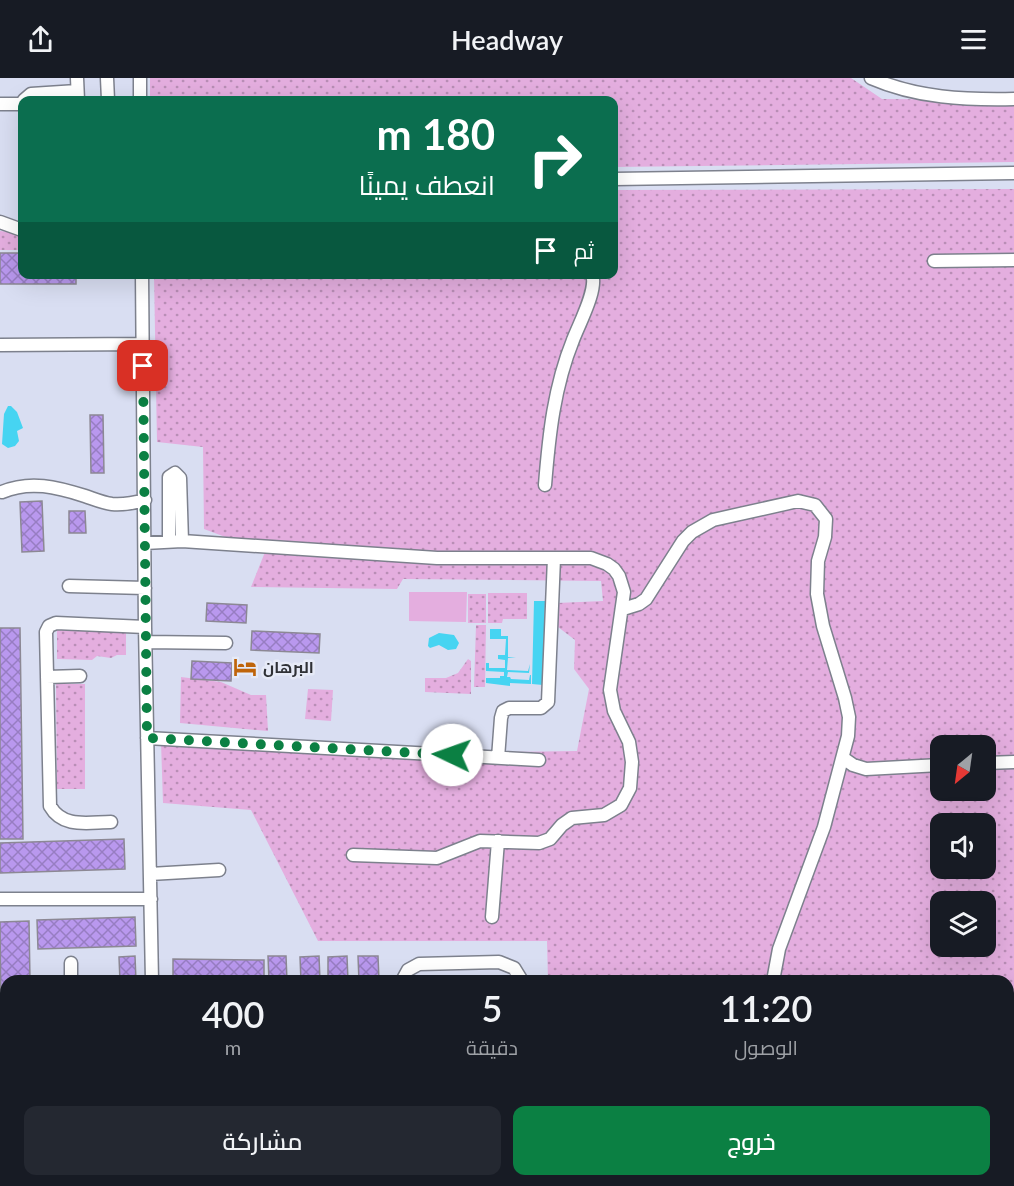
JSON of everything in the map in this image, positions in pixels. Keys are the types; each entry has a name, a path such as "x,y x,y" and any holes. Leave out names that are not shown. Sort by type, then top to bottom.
{"lane":[{"path":"29,96 31,94 78,96 77,78"},
{"path":"107,78 108,96"},
{"path":"140,78 140,96"},
{"path":"871,78 897,88 932,96 966,100 1014,99"},
{"path":"0,104 18,102"},
{"path":"618,179 1014,172"},
{"path":"0,222 18,229"},
{"path":"934,261 1014,260"},
{"path":"142,279 152,975"},
{"path":"545,485 554,399 567,355 594,287 593,279"},
{"path":"0,345 143,344"},
{"path":"2,492 19,486 36,485 60,489 112,504 145,500"},
{"path":"623,609 646,599 683,541 702,525 724,516 798,501 815,505 822,511 827,528 816,577 819,610 845,698 849,717 848,736 824,827 779,949 774,975"},
{"path":"145,543 176,541 437,558 591,558 614,569 624,592 610,690 614,711 625,732 631,752 632,772 628,795 616,810 604,815 572,818 544,841 534,843 498,841 472,843 437,858 353,855"},
{"path":"498,758 503,711 509,708 541,708 548,702 554,558"},
{"path":"69,586 145,588"},
{"path":"111,822 66,821 59,818 50,806 46,632 51,625 146,627"},
{"path":"146,642 226,643"},
{"path":"47,677 80,676"},
{"path":"147,738 539,760"},
{"path":"843,758 853,765 866,769 930,766"},
{"path":"996,763 1014,762"},
{"path":"492,917 498,841"},
{"path":"150,874 219,870"},
{"path":"0,899 151,899"},
{"path":"405,975 408,970 419,964 500,962 514,968 518,975"},
{"path":"71,963 71,975"}],"shaded area":[{"path":"0,78 1014,78 1014,975 0,975"},
{"path":"150,78 851,78 882,99 1014,100 1014,162 618,167 618,96 150,96"},
{"path":"1014,189 1014,975 548,975 547,941 318,941 251,810 163,803 161,742 486,764 504,752 577,751 589,689 574,669 575,640 558,627 557,603 603,601 601,581 403,579 397,589 251,587 265,552 204,529 203,447 157,442 154,279 618,279 618,190"},
{"path":"0,231 18,233 18,250 0,250"},
{"path":"409,592 467,592 466,622 409,621"},
{"path":"488,593 527,593 527,619 503,619 502,623 488,623"},
{"path":"468,594 486,594 486,623 468,623"},
{"path":"476,625 486,625 485,687 474,687"},
{"path":"57,630 126,631 126,655 111,658 97,656 92,660 57,659"},
{"path":"468,659 471,661 471,694 425,692 425,678 446,678 458,673"},
{"path":"181,677 221,682 251,695 266,695 268,731 180,723"},
{"path":"56,684 85,684 85,789 57,789"},
{"path":"308,689 333,690 331,721 305,719"}],"water":[{"path":"8,406 17,412 23,428 17,431 19,441 15,446 8,448 2,444 4,414"},
{"path":"534,601 545,601 543,685 532,684"},
{"path":"490,629 501,629 501,636 508,636 508,657 516,658 508,658 507,670 528,671 530,664 529,673 508,672 507,677 529,680 531,675 531,684 510,683 510,686 486,683 486,678 500,678 504,676 504,672 486,671 486,663 489,663 489,668 505,668 505,660 498,659 498,655 505,655 506,639 490,639"},
{"path":"439,633 454,635 459,643 456,649 448,650 439,645 430,648 429,638"}],"building":[{"path":"0,253 18,253 18,279 76,279 76,284 0,284"},
{"path":"90,415 103,415 104,473 91,473"},
{"path":"42,501 44,551 22,552 20,502"},
{"path":"69,511 85,511 86,533 69,533"},
{"path":"207,603 247,605 246,623 206,621"},
{"path":"0,628 20,628 23,839 0,839"},
{"path":"252,631 320,634 319,653 251,650"},
{"path":"192,661 232,663 231,681 191,679"},
{"path":"124,839 125,869 0,873 0,843"},
{"path":"135,917 136,946 38,949 37,920"},
{"path":"29,921 30,975 1,975 0,922"},
{"path":"135,956 136,975 120,975 119,957"},
{"path":"268,956 286,956 287,975 269,975"},
{"path":"319,956 320,975 301,975 300,957"},
{"path":"347,956 348,975 328,975 328,957"},
{"path":"358,956 378,956 379,975 359,975"},
{"path":"173,959 264,960 264,975 173,975"}],"place":[{"name":"البرهان","path":"245,667"}],"route":[{"path":"143,366 147,738 452,755"}]}
